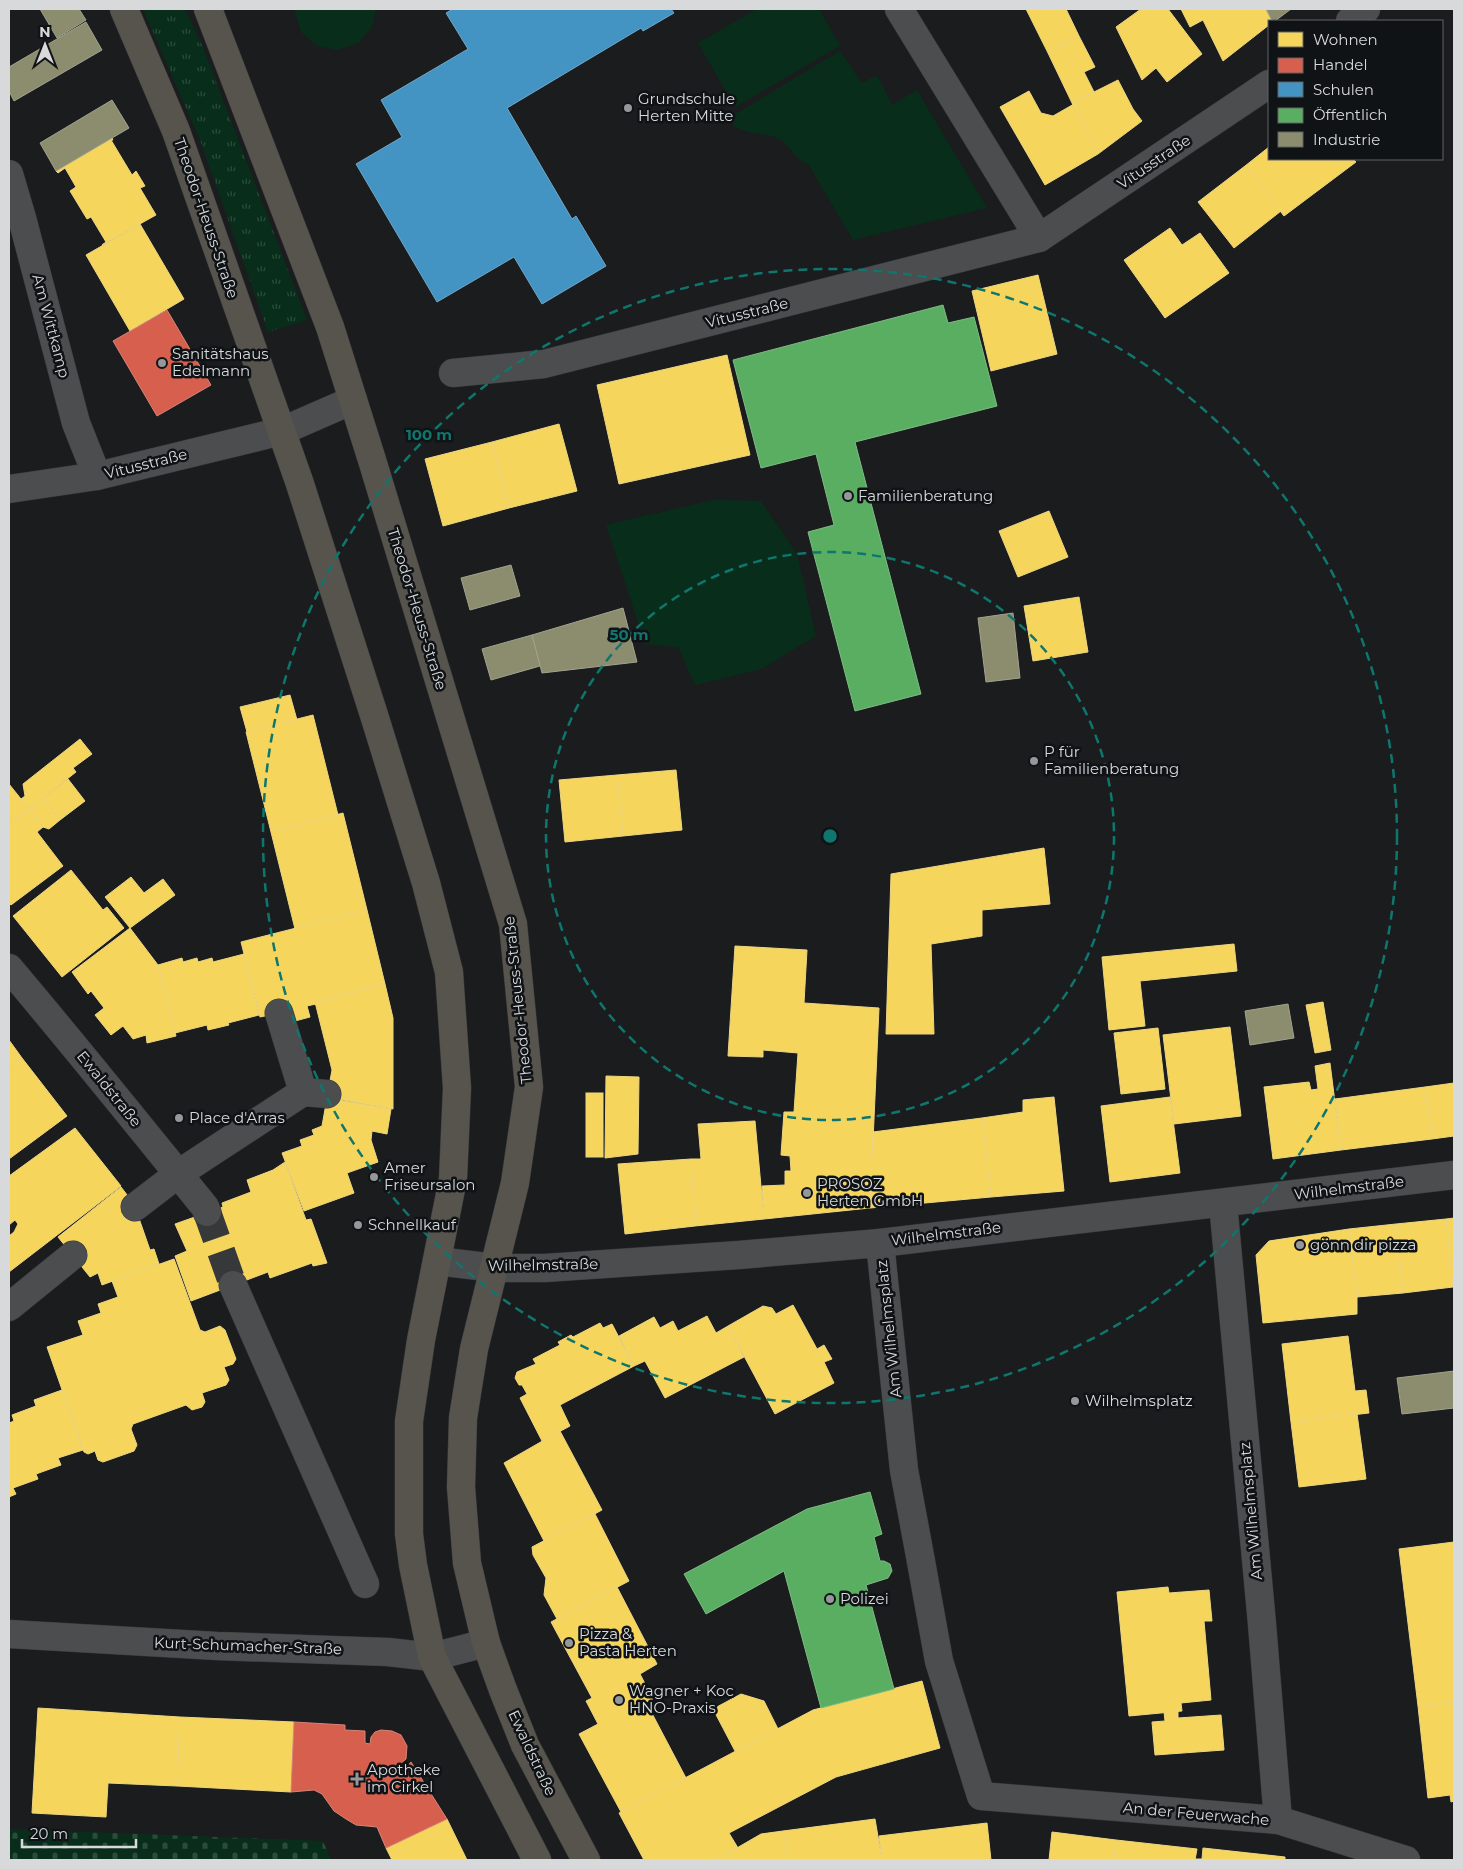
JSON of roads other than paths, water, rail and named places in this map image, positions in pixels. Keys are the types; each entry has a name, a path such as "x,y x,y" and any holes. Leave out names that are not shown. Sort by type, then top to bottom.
{"main road":[{"name":"Theodor-Heuss-Straße","path":"124,9 176,131 282,431 426,883 449,972 458,1088 453,1179 421,1340 409,1420 409,1534 413,1565 432,1657"},
{"name":"Theodor-Heuss-Straße","path":"208,9 330,327 513,924 529,1087 515,1183 469,1374 463,1418 461,1487 467,1562 486,1643"},
{"name":"Ewaldstraße","path":"486,1643 526,1745 586,1860"},
{"path":"432,1657 537,1860"}],"street":[{"path":"899,9 1039,238"},
{"path":"1351,20 1366,9"},
{"name":"Vitusstraße","path":"453,373 544,364 1039,238 1268,85"},
{"name":"Am Wittkamp","path":"9,174 76,423 96,476"},
{"path":"282,431 353,400"},
{"name":"Vitusstraße","path":"9,489 96,476 282,431"},
{"name":"Ewaldstraße","path":"9,969 56,1024 205,1207 207,1212"},
{"path":"135,1206 178,1174 315,1093 279,1013"},
{"name":"Wilhelmstraße","path":"437,1262 495,1268 555,1268 739,1255 880,1242 1454,1175"},
{"name":"Am Wilhelmsplatz","path":"1223,1203 1278,1820"},
{"name":"Am Wilhelmsplatz","path":"880,1242 904,1470 939,1661 981,1796"},
{"path":"9,1307 72,1254"},
{"path":"233,1285 365,1584"},
{"name":"Kurt-Schumacher-Straße","path":"9,1634 217,1646 388,1652 432,1657 486,1643"},
{"name":"An der Feuerwache","path":"981,1796 1278,1820 1406,1860"}],"tunnel":[{"path":"207,1212 233,1285"}],"place":[{"name":"Grundschule Herten Mitte","path":"628,108"},
{"name":"Sanitätshaus Edelmann","path":"162,363"},
{"name":"Familienberatung","path":"848,496"},
{"name":"P für Familienberatung","path":"1034,761"},
{"name":"Place d'Arras","path":"179,1118"},
{"name":"Amer Friseursalon","path":"374,1177"},
{"name":"PROSOZ Herten GmbH","path":"807,1193"},
{"name":"Schnellkauf","path":"358,1225"},
{"name":"gönn dir pizza","path":"1300,1245"},
{"name":"Wilhelmsplatz","path":"1075,1401"},
{"name":"Polizei","path":"830,1599"},
{"name":"Pizza & Pasta Herten","path":"569,1643"},
{"name":"Wagner + Koc HNO-Praxis","path":"619,1700"},
{"name":"Apotheke im Cirkel","path":"357,1779"}]}
